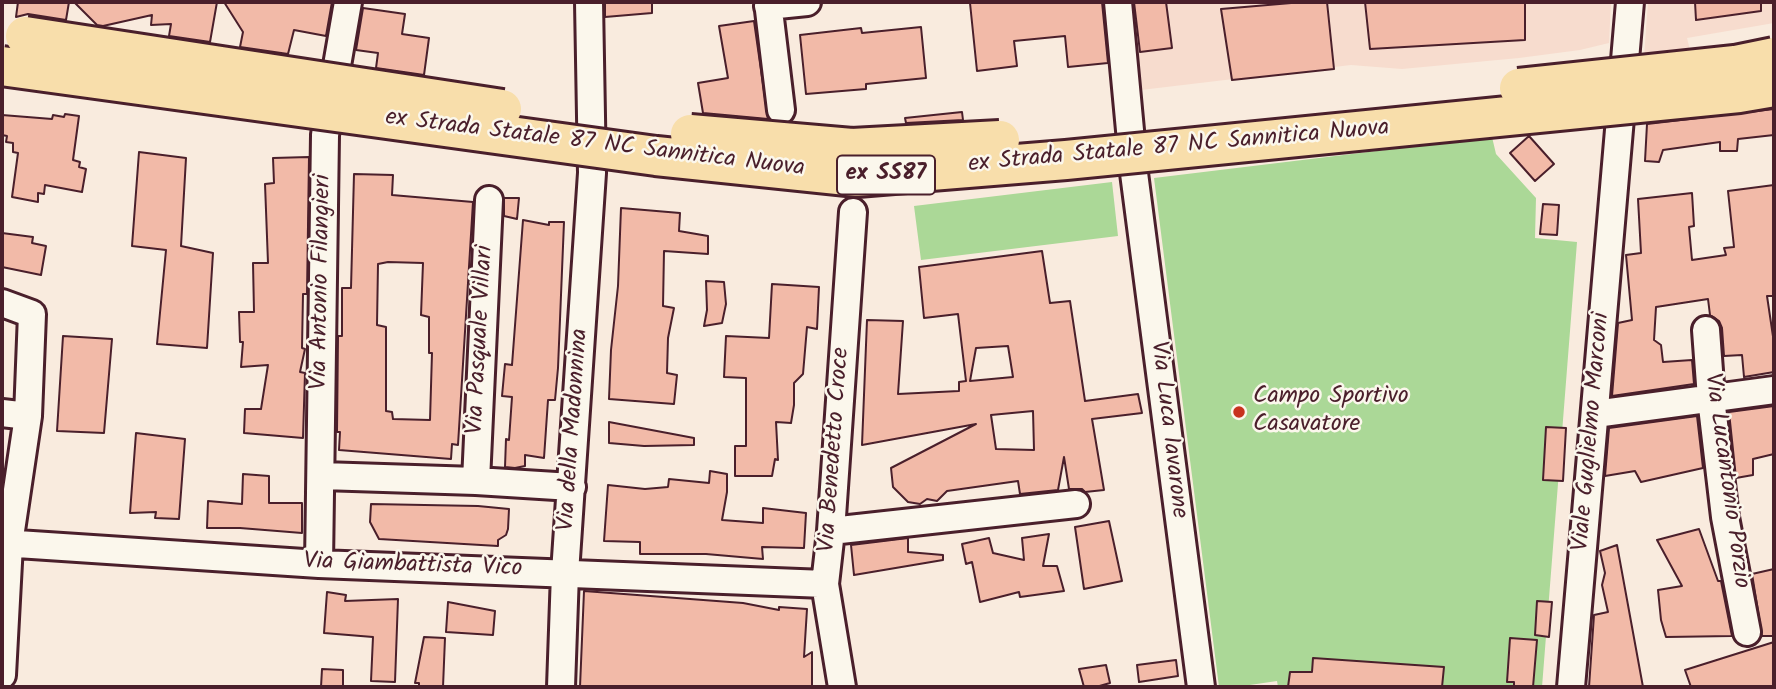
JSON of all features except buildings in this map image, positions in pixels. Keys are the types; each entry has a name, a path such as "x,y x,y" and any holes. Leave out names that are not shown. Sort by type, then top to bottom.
{"highway":[{"name":"ex Strada Statale 87 NC Sannitica Nuova","path":"25,36 637,129 852,148 1066,137 1735,65 1774,57"},
{"name":"ex Strada Statale 87 NC Sannitica Nuova","path":"2,66 656,156 857,177 1107,156 1739,93 1774,87"}],"street":[{"name":"Via Antonio Filangieri","path":"319,564 325,135 348,2"},
{"name":"Via della Madonnina","path":"561,687 565,573 592,173 589,2"},
{"path":"781,110 768,4 807,2"},
{"name":"Via Luca Iavarone","path":"1118,2 1134,173 1200,687"},
{"name":"Viale Guglielmo Marconi","path":"1571,687 1630,2"},
{"name":"Via Pasquale Villari","path":"476,481 489,200"},
{"name":"Via Benedetto Croce","path":"842,687 825,583 853,212"},
{"path":"2,303 32,314 15,415 5,544 2,675"},
{"name":"Via Lucantonio Porzio","path":"1706,330 1725,517 1747,632"},
{"path":"1595,414 1774,390"},
{"path":"322,476 572,487"},
{"path":"831,531 1076,503"},
{"name":"Via Giambattista Vico","path":"5,544 319,564 825,583"}],"shaded area":[{"path":"1132,2 1611,2 1609,43 1580,50 1402,69 1351,65 1141,90"},
{"path":"1648,2 1774,2 1774,23 1687,38 1690,50 1644,57"}],"green space":[{"name":"Campo Sportivo Casavatore","path":"1492,137 1496,154 1536,198 1535,238 1577,242 1542,687 1278,687 1277,681 1219,687 1154,178"},
{"path":"1112,182 1118,236 921,260 914,206"}],"place":[{"name":"Campo Sportivo Casavatore","path":"1239,412"}]}
